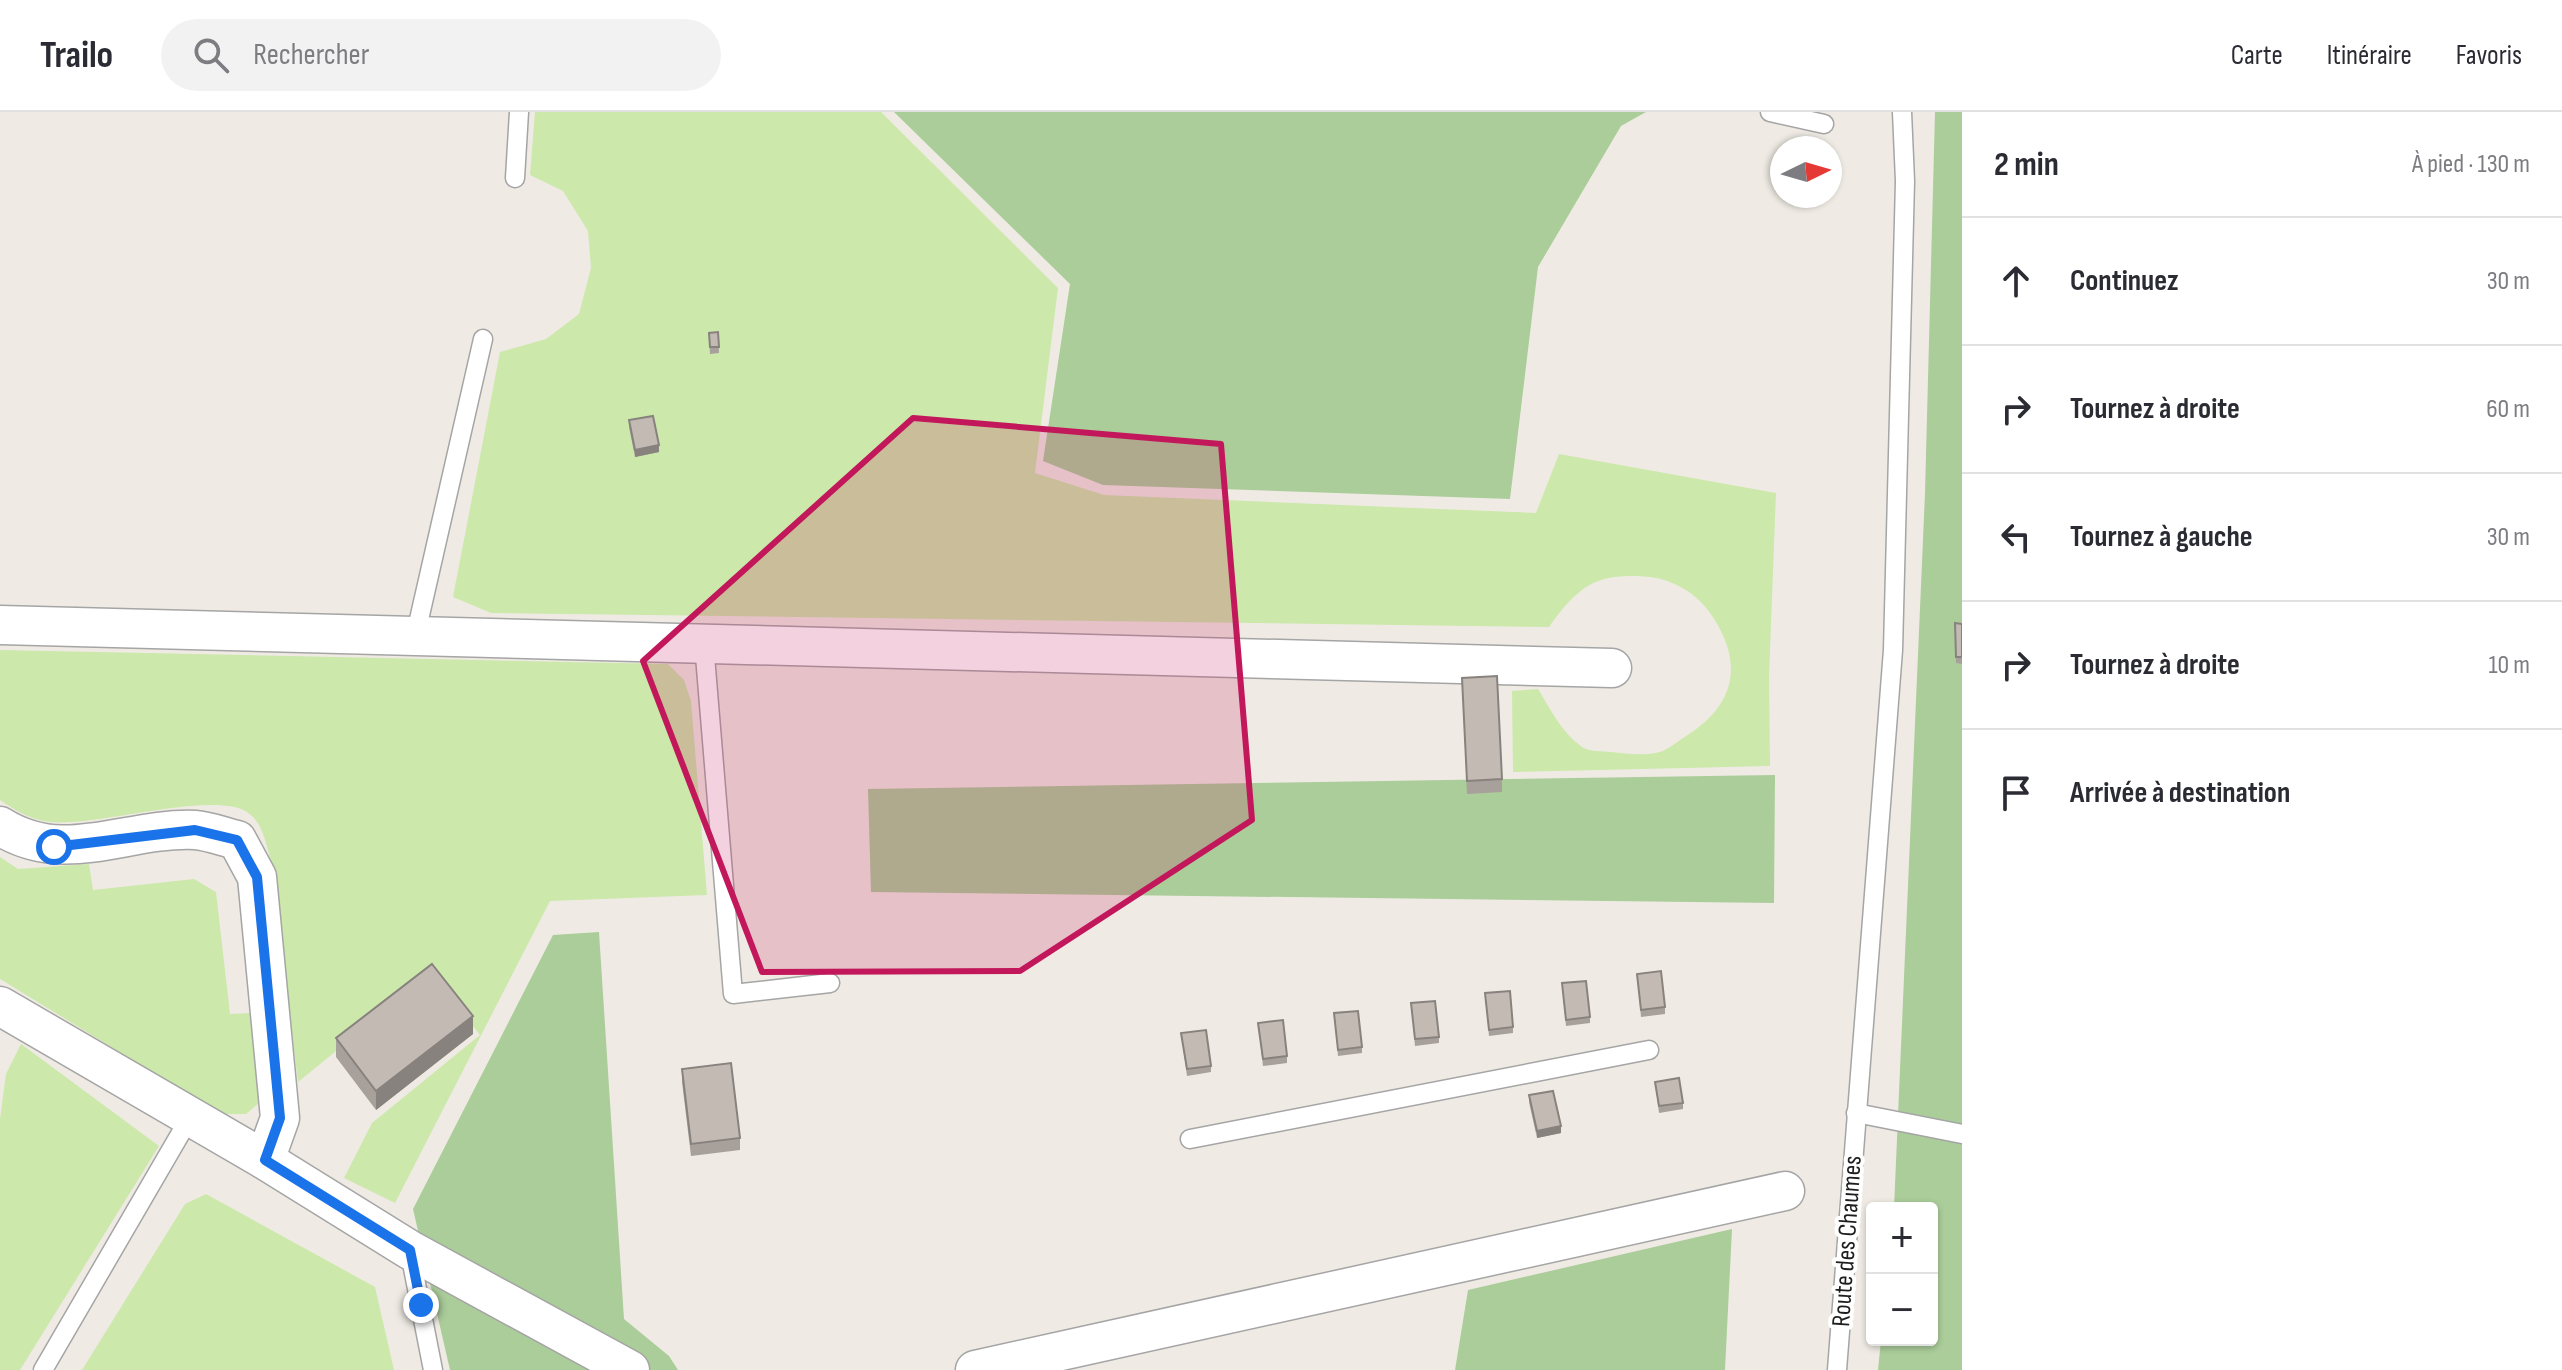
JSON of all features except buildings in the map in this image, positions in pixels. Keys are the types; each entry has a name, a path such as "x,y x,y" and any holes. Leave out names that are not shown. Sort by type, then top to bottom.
{"street":[{"path":"0,625 1612,668"},
{"path":"0,826 23,841 54,847 195,830 237,840 257,877 280,1118 265,1160"},
{"path":"4,1016 265,1160 410,1250 630,1370"},
{"path":"975,1370 1785,1191"}],"lane":[{"path":"515,178 519,112"},
{"path":"1770,112 1824,124"},
{"name":"Route des Chaumes","path":"1837,1370 1893,650 1905,181 1902,112"},
{"path":"415,637 483,339"},
{"path":"704,644 733,994 830,983"},
{"path":"1190,1139 1649,1050"},
{"path":"1856,1113 1962,1134"},
{"path":"43,1370 189,1119"},
{"path":"410,1250 433,1370"}],"highlighted area":[{"path":"913,418 1221,444 1252,820 1020,971 762,972 643,661"}],"green space":[{"path":"535,112 881,112 1058,288 1035,473 1104,495 1536,513 1559,454 1776,493 1769,677 1770,766 1513,772 1512,691 1538,689 1569,735 1582,747 1596,751 1660,752 1703,723 1716,710 1725,696 1731,665 1721,631 1710,613 1691,594 1668,581 1650,577 1616,577 1591,584 1570,601 1549,627 491,613 453,597 500,352 546,339 579,314 591,268 588,231 563,191 530,175"},
{"path":"894,112 1646,112 1621,126 1538,267 1510,499 1103,485 1043,461 1070,284"},
{"path":"1935,112 1962,112 1962,1370 1878,1370 1880,1346 1938,1346 1938,1202 1894,1202 1925,493"},
{"path":"0,650 668,664 684,680 691,701 707,895 550,901 395,1203 344,1178 372,1123 480,1035 431,974 298,1082 271,861 257,822 247,812 231,806 209,805 51,822 30,817 0,800"},
{"path":"1775,775 1774,903 871,892 868,789"},
{"path":"0,857 18,869 89,864 93,890 194,879 216,892 230,1014 251,1013 260,1102 246,1114 221,1114 0,979"},
{"path":"599,932 624,1319 669,1356 678,1370 450,1370 413,1209 553,935"},
{"path":"21,1044 159,1146 20,1370 0,1370 0,1119 6,1074"},
{"path":"206,1194 375,1287 394,1370 82,1370 185,1204"},
{"path":"1732,1229 1725,1370 1455,1370 1468,1290"}],"route":[{"path":"54,847 195,830 237,840 257,877 280,1118 265,1160 410,1250 421,1305"}]}
